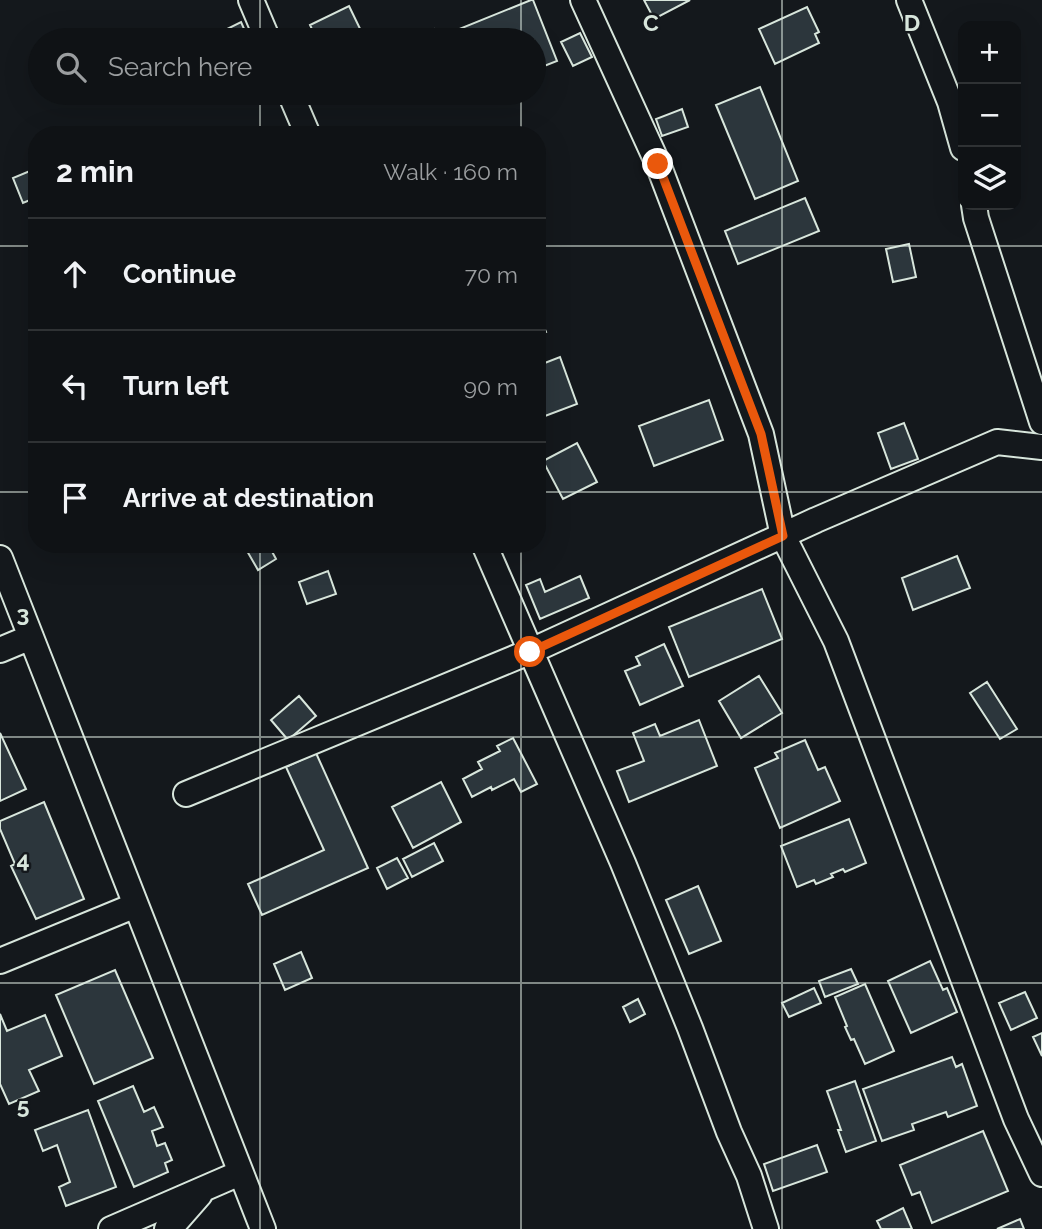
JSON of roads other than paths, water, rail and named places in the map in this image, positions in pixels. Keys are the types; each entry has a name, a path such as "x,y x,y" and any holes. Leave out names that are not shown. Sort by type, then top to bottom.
{"street":[{"path":"251,0 263,28"},
{"path":"583,0 658,164 761,434 783,536 836,641 1016,1119 1042,1174"},
{"path":"909,0 950,102 963,147"},
{"path":"295,105 304,126"},
{"path":"975,210 1042,422"},
{"path":"186,794 530,652 816,520 996,442 1042,447"},
{"path":"488,553 623,863 729,1132 749,1176 766,1229"},
{"path":"0,558 263,1229"},
{"path":"0,650 31,637"},
{"path":"0,961 136,905"},
{"path":"111,1229 240,1173"},
{"path":"167,1229 206,1188"}]}
